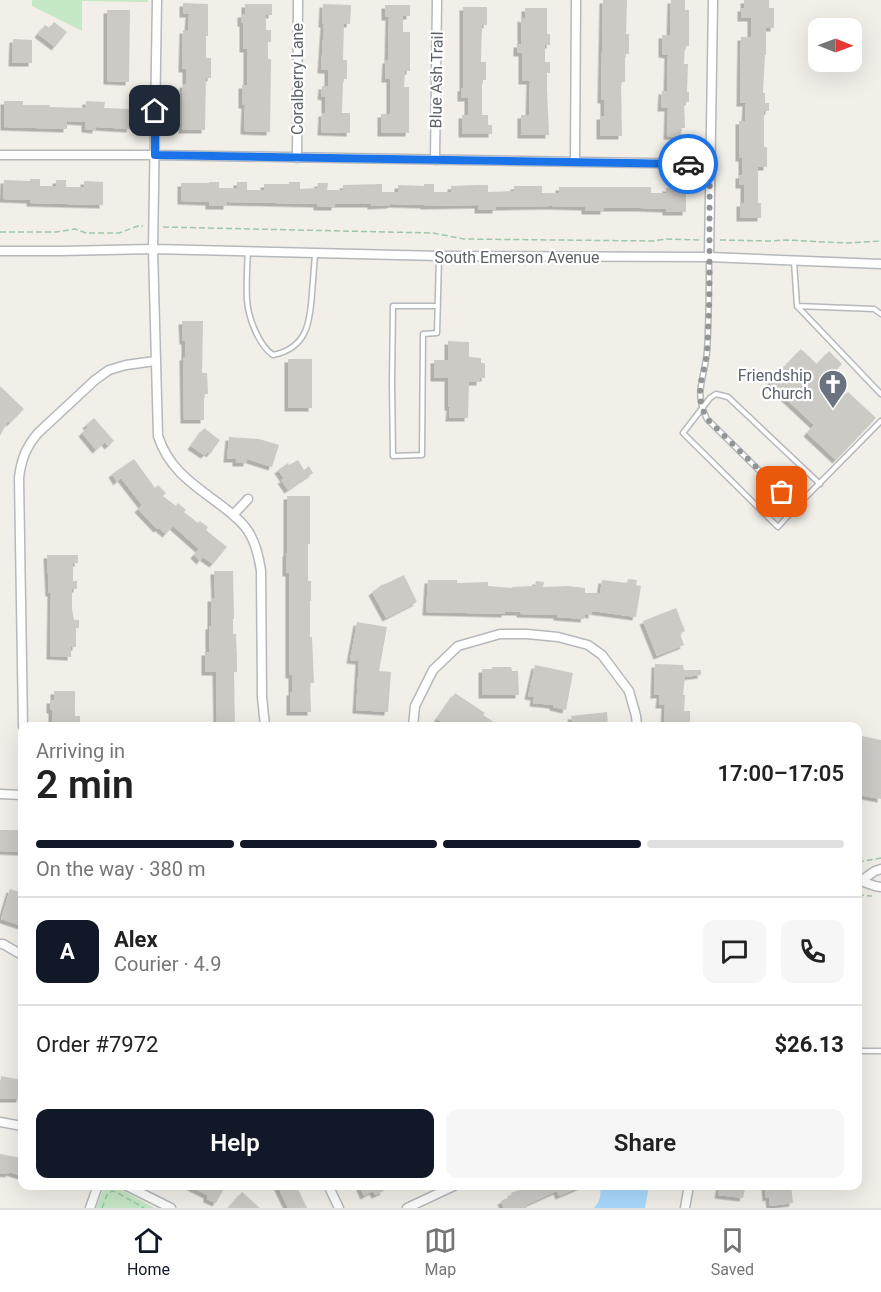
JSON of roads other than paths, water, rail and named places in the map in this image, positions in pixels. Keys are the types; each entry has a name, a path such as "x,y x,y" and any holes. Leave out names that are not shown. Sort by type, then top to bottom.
{"street":[{"path":"157,0 153,249 158,436 168,460 179,472 233,515 248,530 255,543 261,571 264,722"},
{"name":"Coralberry Lane","path":"297,158 298,0"},
{"name":"Blue Ash Trail","path":"435,160 437,0"},
{"path":"575,162 576,0"},
{"path":"709,257 713,0"},
{"path":"0,155 155,155 710,165"},
{"name":"South Emerson Avenue","path":"0,251 153,249 439,256 709,257 881,264"},
{"path":"23,722 20,465 30,442 95,380 110,370 155,361"},
{"path":"233,515 248,499"},
{"path":"413,722 415,706 433,670 458,646 500,634 527,634 558,637 588,645 602,655 629,691 637,722"},
{"path":"0,794 18,795"},
{"path":"862,879 881,869"},
{"path":"862,881 881,887"},
{"path":"0,944 18,953"},
{"path":"0,1122 18,1125"},
{"path":"90,1208 96,1190"},
{"path":"136,1190 171,1208"},
{"path":"330,1190 339,1208"},
{"path":"407,1208 445,1190"},
{"path":"685,1208 687,1190"}],"lane":[{"path":"248,251 247,303 255,331 267,351 273,355 285,353 296,345 307,330 315,254"},
{"path":"438,306 393,306 393,456 422,455 423,334 437,333 438,306 439,256"},
{"path":"709,257 707,354 700,382 700,404 707,419 796,507"},
{"path":"794,260 797,306 881,394"},
{"path":"797,306 874,309 881,314"},
{"path":"820,484 728,397 716,394 710,398 683,433 778,527 796,507 820,484 881,421"},
{"path":"862,1050 881,1051"}],"water":[{"path":"648,1190 645,1208 594,1208 598,1203 600,1191"}],"place":[{"name":"Friendship Church","path":"833,410"}]}
